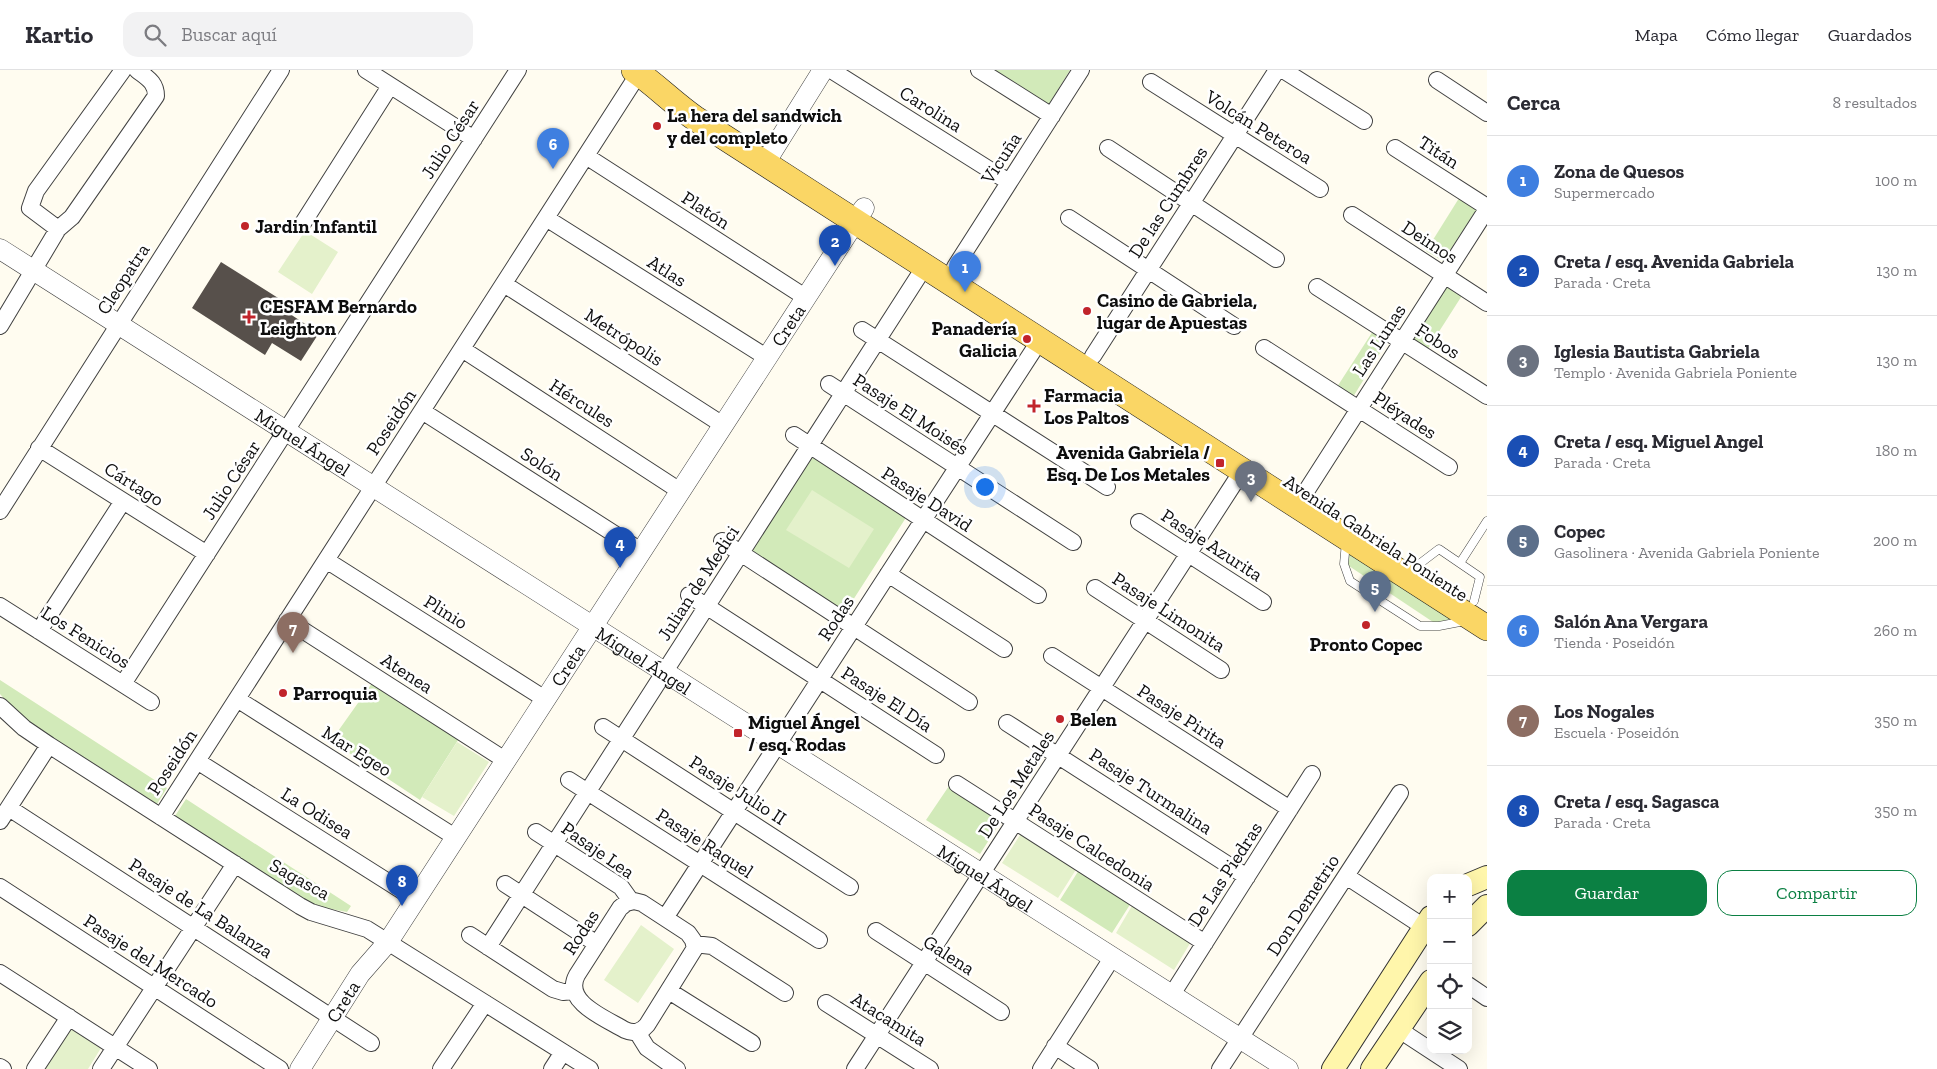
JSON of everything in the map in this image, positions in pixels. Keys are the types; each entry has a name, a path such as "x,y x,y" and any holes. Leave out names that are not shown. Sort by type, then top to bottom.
{"main road":[{"name":"Avenida Gabriela Poniente","path":"643,76 691,98 769,156 859,214 955,267 1418,565 1480,614"},
{"name":"Avenida Gabriela Poniente","path":"859,214 925,266 1242,471 1346,537 1480,614"},
{"path":"1472,883 1487,877"},
{"path":"1472,921 1487,906"},
{"path":"1333,1069 1427,924"},
{"path":"1372,1069 1427,987"},
{"path":"1381,994 1382,1004 1388,1011 1399,1015 1404,1021"}],"street":[{"path":"58,229 30,208 36,191 123,70"},
{"path":"0,326 58,229 68,223 156,96 156,88 152,81 137,70"},
{"name":"Cleopatra","path":"0,511 281,70"},
{"path":"366,70 474,139"},
{"name":"Julio César","path":"123,684 518,70"},
{"path":"769,156 823,70"},
{"name":"Carolina","path":"831,70 1009,182"},
{"path":"979,70 1052,116"},
{"name":"Vicuña","path":"955,267 1081,70"},
{"name":"De las Cumbres","path":"1093,356 1277,70"},
{"path":"1283,70 1364,121"},
{"name":"Poseidón","path":"161,817 586,156 643,76"},
{"path":"1437,80 1487,112"},
{"name":"Volcán Peteroa","path":"1151,82 1320,189"},
{"path":"302,223 390,86"},
{"path":"1108,148 1276,259"},
{"name":"Titán","path":"1395,148 1487,208"},
{"name":"Platón","path":"586,156 805,297"},
{"name":"Las Lunas","path":"1305,493 1487,208"},
{"name":"Creta","path":"300,1069 360,974 388,942 859,214"},
{"name":"Deimos","path":"1352,215 1487,303"},
{"name":"Atlas","path":"546,218 766,357"},
{"path":"1069,218 1234,326"},
{"name":"Miguel Ángel","path":"0,249 287,430 980,876 1288,1069"},
{"name":"Julian de Medici","path":"488,947 925,266"},
{"name":"Metrópolis","path":"504,284 723,425"},
{"name":"Fobos","path":"1316,287 1487,396"},
{"path":"862,330 1107,488"},
{"name":"Rodas","path":"665,918 1040,340"},
{"name":"Pléyades","path":"1264,348 1449,467"},
{"name":"Hércules","path":"462,349 680,491"},
{"name":"Pasaje El Moisés","path":"829,384 1073,542"},
{"name":"Solón","path":"422,411 641,551"},
{"name":"Pasaje David","path":"794,435 1038,595"},
{"name":"Cártago","path":"39,448 207,554"},
{"name":"De Los Metales","path":"856,1069 1242,471"},
{"path":"39,631 123,501"},
{"name":"Pasaje Azurita","path":"1139,522 1263,602"},
{"path":"722,541 970,702"},
{"name":"Plinio","path":"326,560 545,699"},
{"path":"888,574 1004,649"},
{"name":"Pasaje Limonita","path":"1095,588 1221,670"},
{"name":"Pasaje El Día","path":"690,595 936,755"},
{"name":"Los Fenicios","path":"0,606 150,702"},
{"name":"Atenea","path":"288,620 505,760"},
{"name":"Pasaje Pirita","path":"1052,656 1290,809"},
{"name":"Mar Egeo","path":"237,699 455,837"},
{"name":"Sagasca","path":"0,706 24,728 49,745 311,912 357,925 388,942 590,1069"},
{"name":"Pasaje Turmalina","path":"1007,723 1247,877"},
{"name":"Pasaje Julio II","path":"603,727 850,887"},
{"path":"4,814 49,745"},
{"name":"La Odisea","path":"197,761 415,900"},
{"name":"De Las Piedras","path":"1171,996 1312,774"},
{"name":"Pasaje Raquel","path":"569,780 818,940"},
{"name":"Pasaje Calcedonia","path":"957,784 1204,943"},
{"name":"Don Demetrio","path":"1220,1069 1400,793"},
{"name":"Pasaje de La Balanza","path":"4,814 194,927 371,1043"},
{"name":"Pasaje Lea","path":"536,832 621,887 631,901 642,903 688,933 694,944"},
{"path":"101,1069 235,864"},
{"path":"1346,876 1427,921"},
{"path":"505,884 597,944"},
{"name":"Pasaje del Mercado","path":"0,887 280,1069"},
{"name":"Rodas","path":"573,990 574,980 620,908 631,901"},
{"name":"Galena","path":"876,931 1001,1012"},
{"path":"470,936 553,989 563,992 573,990 581,1002 625,1030 637,1032 647,1025 692,956 694,944 712,946 785,993"},
{"path":"1041,1069 1112,958"},
{"path":"0,973 149,1069"},
{"path":"1472,988 1487,998"},
{"path":"669,991 752,1043"},
{"path":"441,1069 485,1003"},
{"name":"Atacamita","path":"826,1003 930,1069"},
{"path":"35,1069 69,1017"},
{"path":"1404,1021 1460,1069"},
{"path":"637,1032 647,1048 677,1069"},
{"path":"1055,1046 1090,1069"},
{"path":"552,1069 563,1052"}],"lane":[{"path":"1460,563 1487,521"},
{"path":"1346,537 1344,564 1350,581 1420,626 1439,626 1480,614 1480,577 1439,549 1418,565"}],"green space":[{"path":"993,70 1070,70 1048,106"},
{"path":"1461,195 1479,206 1443,261 1426,251"},
{"path":"305,231 338,252 312,294 278,272"},
{"path":"1447,283 1463,294 1426,352 1411,340"},
{"path":"1373,331 1388,340 1353,397 1337,387"},
{"path":"813,455 907,516 844,614 748,553"},
{"path":"812,490 874,529 849,568 786,530"},
{"path":"1349,536 1470,614 1439,626 1346,564"},
{"path":"375,679 460,737 420,800 331,741"},
{"path":"0,680 167,788 157,804 21,717 0,694"},
{"path":"457,742 489,762 454,816 422,797"},
{"path":"949,786 1001,821 980,854 926,820"},
{"path":"186,799 351,906 347,912 315,906 175,816"},
{"path":"1022,832 1077,868 1058,898 1002,863"},
{"path":"1079,870 1131,903 1112,933 1060,900"},
{"path":"1133,904 1192,940 1174,970 1116,933"},
{"path":"641,925 674,949 638,1003 604,980"},
{"path":"70,1028 101,1048 88,1069 43,1069"}],"building":[{"path":"221,262 294,308 290,314 319,333 301,361 272,343 265,355 192,308"}],"place":[{"name":"La hera del sandwich y del completo","path":"657,126"},
{"name":"Salón Ana Vergara","path":"553,169"},
{"name":"Jardin Infantil","path":"245,226"},
{"name":"Creta / esq. Avenida Gabriela","path":"835,266"},
{"name":"Zona de Quesos","path":"965,292"},
{"name":"Casino de Gabriela, lugar de Apuestas","path":"1087,311"},
{"name":"CESFAM Bernardo Leighton","path":"249,317"},
{"name":"Panadería Galicia","path":"1027,339"},
{"name":"Farmacia Los Paltos","path":"1034,406"},
{"name":"Avenida Gabriela / Esq. De Los Metales","path":"1220,463"},
{"name":"Iglesia Bautista Gabriela","path":"1251,502"},
{"name":"Creta / esq. Miguel Angel","path":"620,568"},
{"name":"Copec","path":"1375,612"},
{"name":"Pronto Copec","path":"1366,625"},
{"name":"Los Nogales","path":"293,653"},
{"name":"Parroquia","path":"283,693"},
{"name":"Belen","path":"1060,719"},
{"name":"Miguel Ángel / esq. Rodas","path":"738,733"},
{"name":"Creta / esq. Sagasca","path":"402,906"}]}
